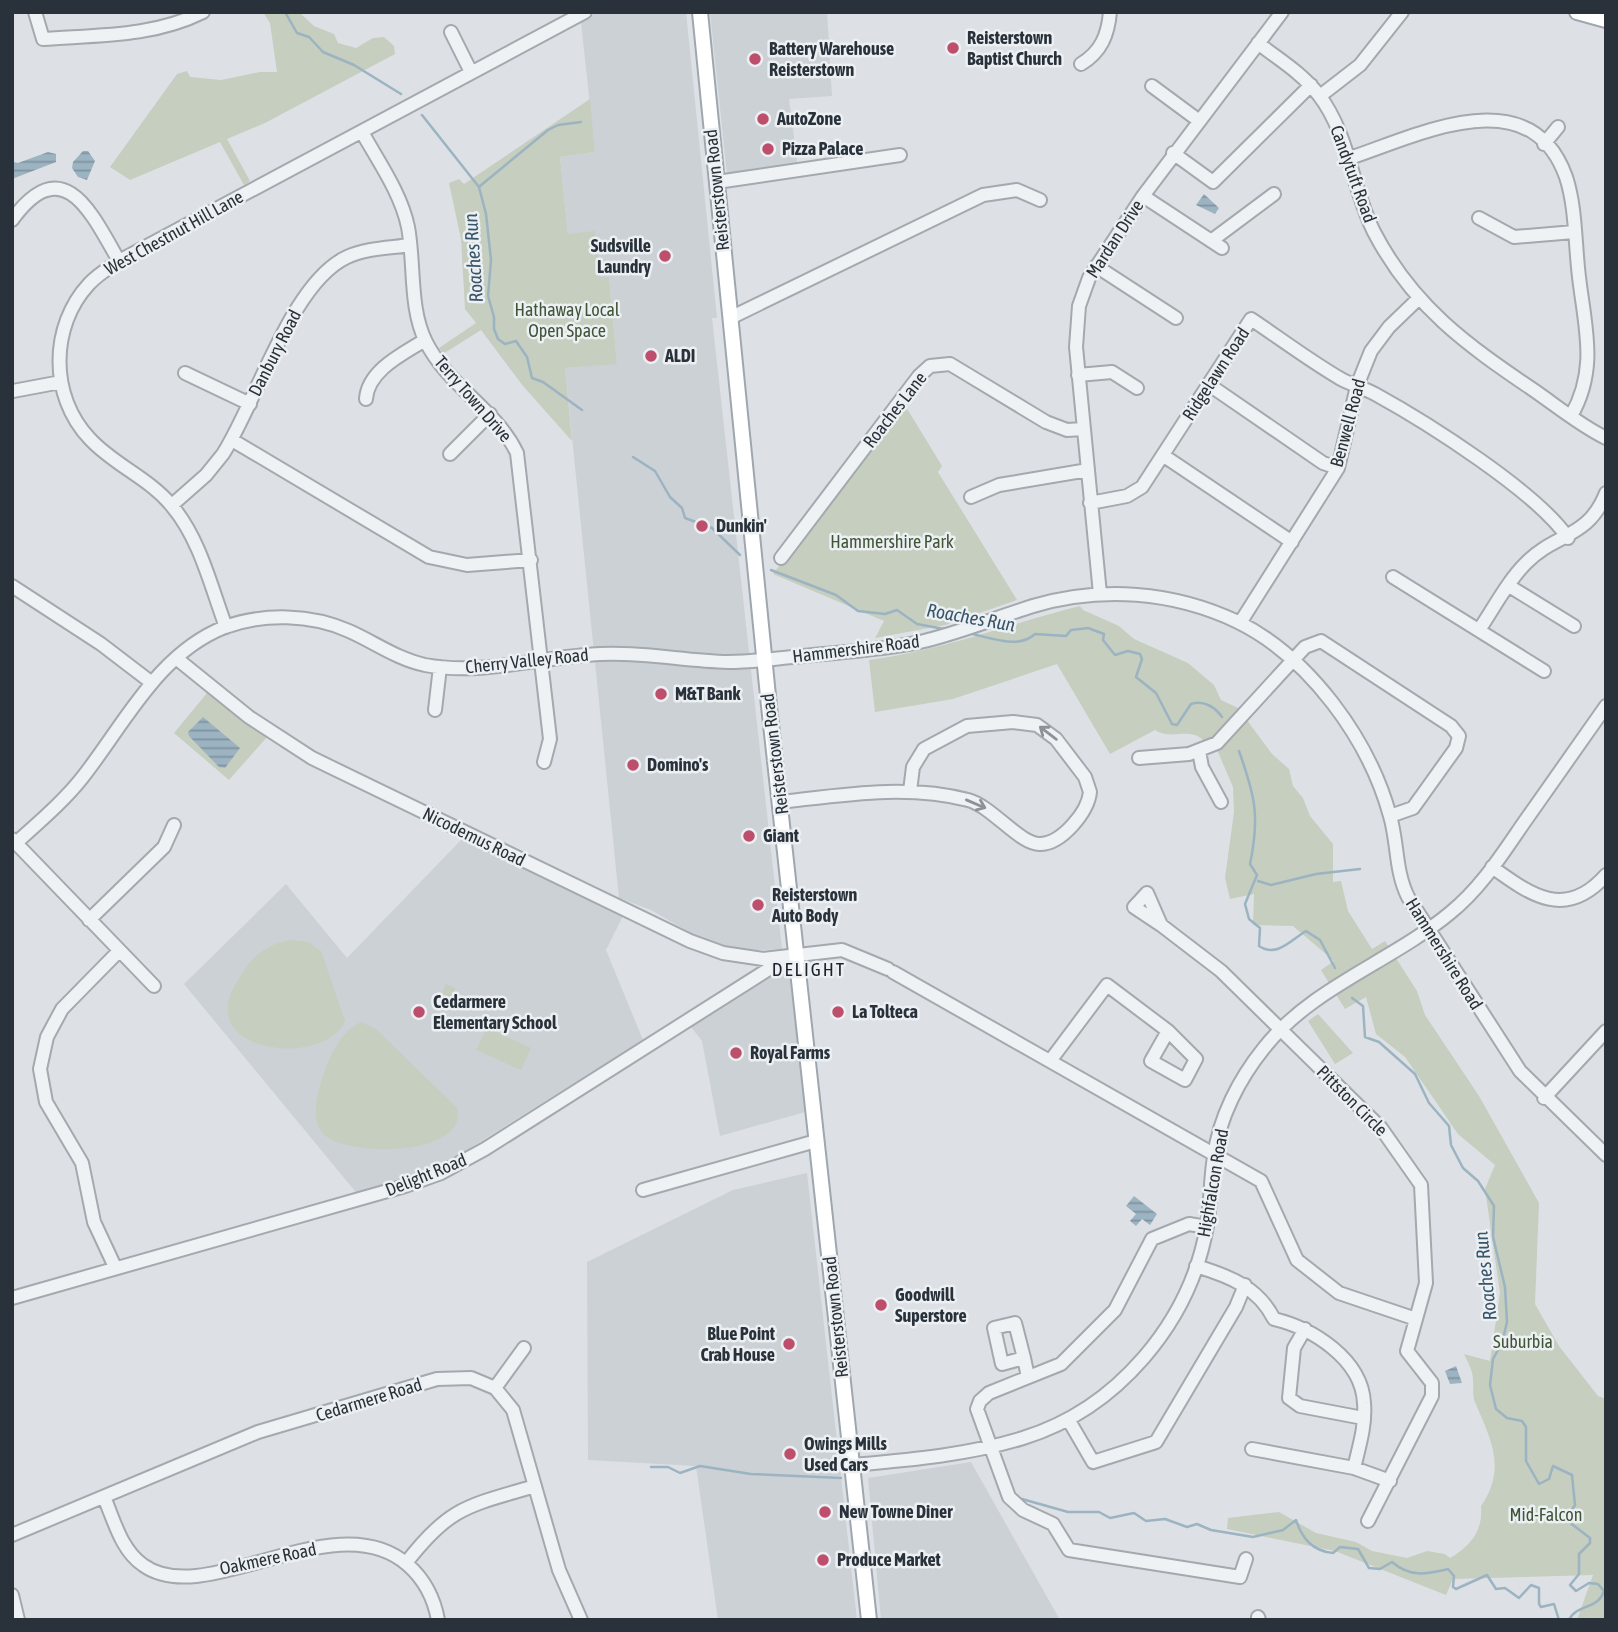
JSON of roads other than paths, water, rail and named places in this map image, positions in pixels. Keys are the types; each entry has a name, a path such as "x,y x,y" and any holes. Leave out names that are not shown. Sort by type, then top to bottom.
{"main road":[{"name":"Reisterstown Road","path":"700,12 780,802 869,1620"},
{"path":"1577,12 1606,20"}],"street":[{"path":"35,12 43,38 145,32 167,28 203,12"},
{"name":"West Chestnut Hill Lane","path":"226,627 188,529 172,505 89,438 72,413 61,382 59,349 72,307 90,283 119,261 585,12"},
{"path":"1081,64 1098,50 1104,41 1110,12"},
{"name":"Mardan Drive","path":"1100,593 1078,375 1075,332 1079,306 1096,266 1143,196 1282,12"},
{"path":"1173,153 1213,182 1315,91 1342,80 1370,55 1404,14 1402,12"},
{"path":"451,32 471,72"},
{"name":"Candytuft Road","path":"1258,43 1315,91 1334,121 1374,232 1396,270 1418,299 1462,341 1606,438"},
{"path":"1152,86 1198,120"},
{"path":"1348,159 1474,119 1494,119 1514,125 1544,144 1565,175 1589,370 1582,398 1571,416"},
{"path":"1544,144 1558,127"},
{"name":"Terry Town Drive","path":"362,132 402,209 410,245 416,305 425,340 442,364 490,414 517,453 550,739 544,762"},
{"path":"717,182 802,172 900,155"},
{"path":"12,220 36,193 52,188 68,191 86,206 119,261"},
{"path":"730,318 983,195 1017,190 1040,200"},
{"path":"1143,196 1216,245 1274,194"},
{"path":"1479,218 1514,237 1574,232"},
{"name":"Danbury Road","path":"172,505 206,475 232,440 302,300 319,277 354,254 410,245"},
{"path":"1096,266 1176,318"},
{"name":"Benwell Road","path":"1240,623 1338,468 1364,365 1379,338 1418,299"},
{"name":"Ridgelawn Road","path":"1090,503 1136,493 1164,456 1251,319 1357,386"},
{"path":"366,399 369,384 383,369 425,340"},
{"name":"Roaches Lane","path":"781,558 919,376 930,366 950,364 1046,422 1067,430 1083,429"},
{"path":"1078,375 1112,372 1137,388"},
{"path":"185,373 250,404"},
{"path":"13,391 61,382"},
{"path":"1209,384 1323,463 1338,468"},
{"path":"1357,386 1385,400 1488,467 1558,523 1568,538"},
{"path":"450,454 490,414"},
{"path":"232,440 429,557 467,565 531,560"},
{"path":"1164,456 1292,542"},
{"path":"971,498 999,485 1088,470"},
{"path":"1479,630 1508,586 1534,555 1568,538 1587,524 1606,494"},
{"path":"1393,577 1544,671"},
{"path":"12,586 101,644 152,683"},
{"path":"1508,586 1574,626"},
{"name":"Hammershire Road","path":"765,659 856,652 918,642 1053,601 1100,593 1175,600 1240,623 1293,660 1323,690 1350,730 1377,782 1391,816 1399,876 1428,929 1511,1059 1544,1098 1606,1155"},
{"name":"Cherry Valley Road","path":"14,840 77,783 152,683 176,658 198,641 226,627 270,618 310,619 348,630 407,659 440,667 478,667 606,653 731,662 765,659"},
{"path":"1139,758 1199,751 1217,743 1310,644 1326,642 1456,731 1459,736 1456,748 1413,808 1391,816"},
{"name":"Nicodemus Road","path":"176,658 249,717 312,758 638,916 723,953 763,959 797,957"},
{"path":"435,710 440,667"},
{"name":"Highfalcon Road","path":"852,1465 991,1447 1026,1437 1068,1419 1111,1389 1149,1351 1174,1315 1196,1266 1207,1227 1214,1156 1226,1115 1242,1080 1280,1030 1310,1005 1428,929 1463,902 1492,867 1606,706"},
{"path":"780,802 873,791 910,791 980,804 1028,841 1043,844 1058,837 1079,817 1090,792 1085,777 1056,739 1037,725 1024,722 967,726 924,749 913,767 910,791"},
{"path":"1199,751 1202,767 1221,802"},
{"path":"89,920 163,848 174,825"},
{"path":"14,840 154,986"},
{"path":"1492,867 1523,890 1552,901 1582,895 1606,875"},
{"name":"Pittston Circle","path":"1161,925 1221,971 1381,1128 1421,1185 1426,1283 1407,1351 1433,1389 1423,1418 1390,1481"},
{"path":"797,957 842,950 890,970 1261,1181 1297,1260 1339,1293 1416,1319"},
{"path":"115,1267 94,1222 82,1163 46,1102 40,1069 47,1037 62,1009 119,951"},
{"name":"Delight Road","path":"12,1298 357,1201 441,1173 485,1149 772,967 797,957"},
{"path":"1051,1061 1107,985 1168,1031"},
{"path":"1544,1098 1606,1031"},
{"path":"643,1189 817,1140"},
{"path":"1207,1227 1189,1224 1152,1239 1115,1310 1060,1364 980,1401 977,1409 1009,1497 1023,1510 1054,1524 1069,1550 1240,1577 1246,1559"},
{"path":"1196,1266 1245,1285 1262,1300 1274,1319 1305,1329 1339,1354 1353,1370 1362,1389 1363,1418 1354,1468"},
{"path":"1068,1419 1093,1462 1156,1442 1236,1307 1245,1285"},
{"path":"1305,1329 1294,1348 1289,1398 1300,1406 1363,1418"},
{"path":"524,1348 495,1388 513,1410 559,1570 581,1620"},
{"path":"1024,1359 1028,1377"},
{"name":"Cedarmere Road","path":"12,1535 258,1432 437,1379 471,1378 495,1388"},
{"path":"1252,1448 1354,1468 1390,1481 1368,1521"},
{"path":"406,1563 445,1519 472,1505 535,1486"},
{"name":"Oakmere Road","path":"104,1496 130,1553 150,1570 169,1577 190,1577 335,1545 367,1545 382,1549 406,1563 429,1590 438,1620"},
{"path":"12,1595 18,1620"}],"water":[{"path":"83,151 88,151 95,161 87,180 78,177 72,168 73,162"},
{"path":"48,152 56,154 56,162 12,179 12,162 18,163"},
{"path":"1204,194 1219,208 1215,214 1196,205"},
{"path":"203,717 240,748 225,768 219,767 189,736 188,732"},
{"path":"1134,1196 1157,1214 1150,1225 1142,1219 1136,1226 1130,1221 1136,1214 1126,1206"},
{"path":"1456,1366 1462,1383 1450,1384 1445,1371"}],"waterway":[{"name":"Roaches Run","path":"285,12 297,33 309,37 323,52 354,65 401,94"},
{"name":"Roaches Run","path":"422,115 479,187 486,214 491,260 488,296 498,339 505,344 516,341 527,357 532,378 543,382 582,410"},
{"path":"480,186 548,130 558,125 581,122"},
{"name":"Roaches Run","path":"633,457 655,471 670,497 682,508 685,518 712,528 740,555"},
{"name":"Roaches Run","path":"771,570 836,595 858,611 885,614 897,610 917,624 944,629"},
{"name":"Roaches Run","path":"968,633 1012,642 1028,639 1035,634 1066,636 1071,630 1088,628 1104,634 1103,640 1115,655 1128,651 1140,654 1142,659 1136,677 1156,693 1172,724 1177,725 1191,704 1196,703 1209,705 1222,717"},
{"name":"Roaches Run","path":"1239,751 1249,781 1255,819 1250,864 1257,875 1245,904 1249,919 1260,928 1259,946 1278,949 1306,931 1320,940 1335,968"},
{"path":"1258,881 1271,885 1316,874 1360,869"},
{"name":"Roaches Run","path":"1352,998 1363,1006 1365,1037 1379,1042 1415,1074 1429,1103 1449,1126 1451,1145 1463,1168 1478,1181 1494,1206 1493,1237 1505,1287 1507,1322 1502,1343 1493,1359 1490,1385 1496,1409 1507,1418 1522,1421 1526,1427 1526,1461 1539,1484 1549,1479 1553,1466 1572,1475 1575,1505 1568,1516 1569,1522 1590,1538 1590,1543 1579,1554 1579,1574 1570,1585 1576,1591 1589,1583 1598,1584 1604,1591 1597,1601 1577,1611 1569,1620"},
{"path":"651,1467 668,1467 680,1473 700,1466 751,1474 841,1478"},
{"path":"1022,1499 1068,1512 1099,1512 1110,1518 1134,1513 1146,1521 1165,1519 1187,1527 1197,1524 1211,1530 1253,1537 1283,1530 1296,1520 1305,1538 1319,1550 1333,1553 1340,1547 1358,1549 1369,1568 1380,1569 1392,1562 1412,1573 1448,1569 1454,1576 1453,1587 1456,1589 1487,1575 1496,1589 1505,1588 1519,1598 1531,1585 1539,1588 1539,1604 1541,1607 1554,1604 1559,1620"}],"place":[{"name":"Reisterstown Baptist Church","path":"953,48"},
{"name":"Battery Warehouse Reisterstown","path":"755,59"},
{"name":"AutoZone","path":"763,119"},
{"name":"Pizza Palace","path":"768,149"},
{"name":"Sudsville Laundry","path":"665,256"},
{"name":"ALDI","path":"651,356"},
{"name":"Dunkin'","path":"702,526"},
{"name":"M&T Bank","path":"661,694"},
{"name":"Domino's","path":"633,765"},
{"name":"Giant","path":"749,836"},
{"name":"Reisterstown Auto Body","path":"758,905"},
{"name":"Cedarmere Elementary School","path":"419,1012"},
{"name":"La Tolteca","path":"838,1012"},
{"name":"Royal Farms","path":"736,1053"},
{"name":"Goodwill Superstore","path":"881,1305"},
{"name":"Blue Point Crab House","path":"789,1344"},
{"name":"Owings Mills Used Cars","path":"790,1454"},
{"name":"New Towne Diner","path":"825,1512"},
{"name":"Produce Market","path":"823,1560"}],"district":[{"name":"DELIGHT","path":"809,969"}],"park label":[{"name":"Hathaway Local Open Space","path":"567,320"},
{"name":"Hammershire Park","path":"892,542"},
{"name":"Suburbia","path":"1523,1342"},
{"name":"Mid-Falcon","path":"1546,1515"}]}
